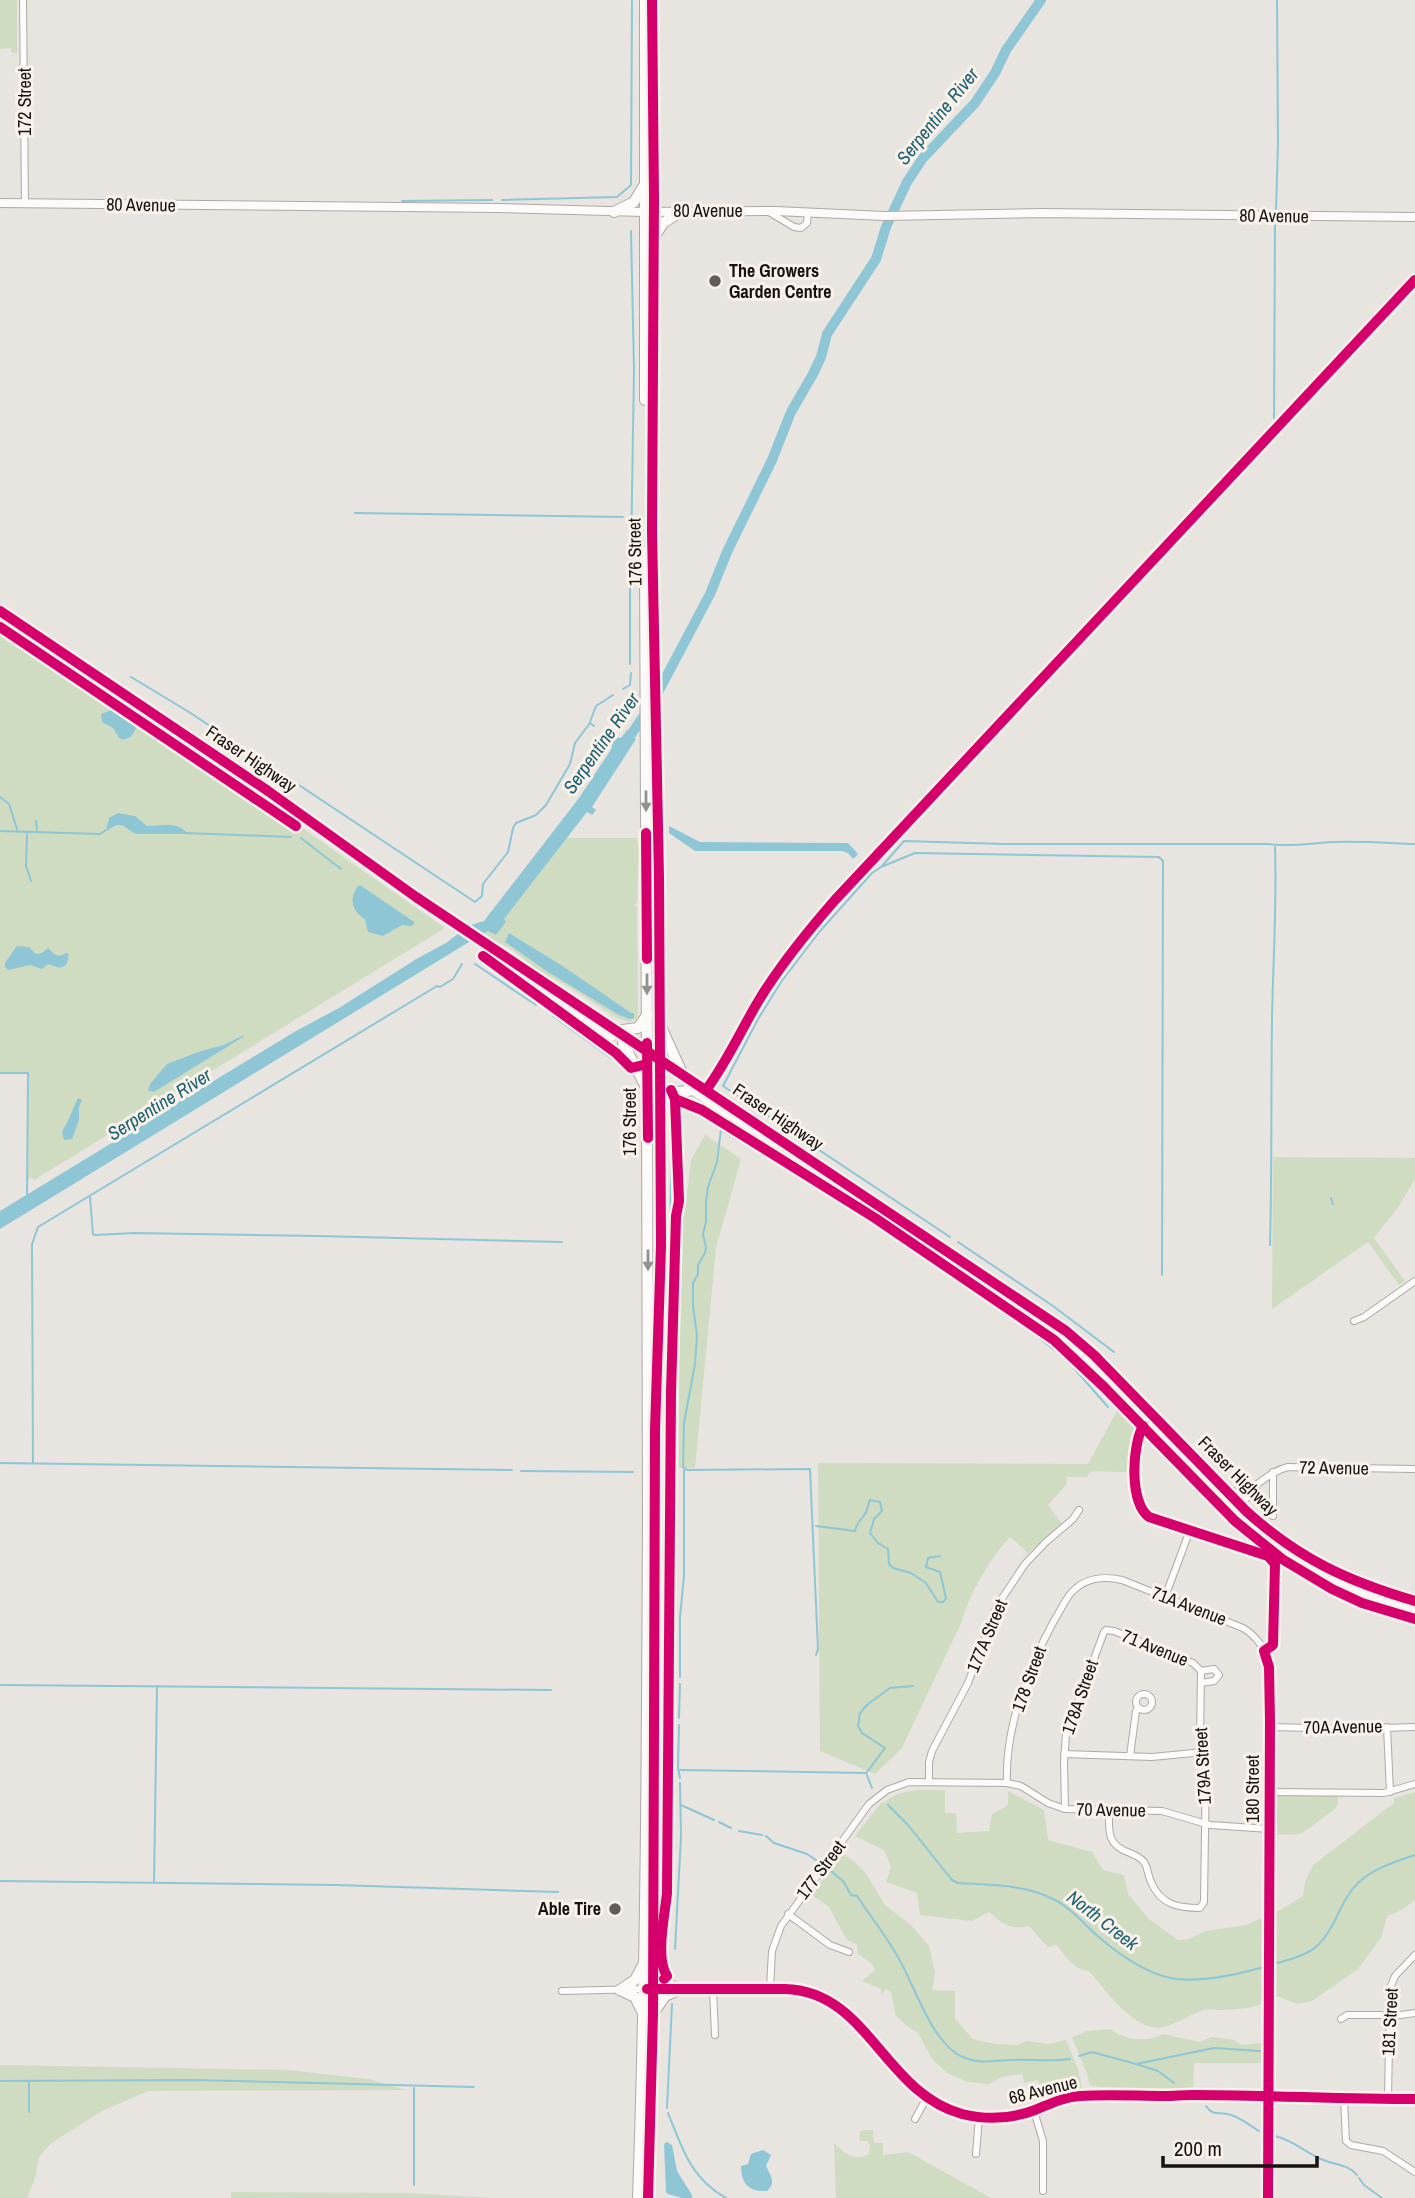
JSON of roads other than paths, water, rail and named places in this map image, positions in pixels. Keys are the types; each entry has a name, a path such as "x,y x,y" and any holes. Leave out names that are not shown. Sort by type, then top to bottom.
{"highway":[{"name":"176 Street","path":"645,0 645,177 654,239 652,531 661,1246 655,1430 648,1963"},
{"name":"176 Street","path":"638,2198 648,2014 645,680 652,0"},
{"path":"614,212 637,200 645,177"},
{"path":"654,239 663,223 682,211"},
{"path":"615,1031 638,1028 647,1015"},
{"path":"659,1022 683,1074"},
{"path":"623,1043 648,1091"},
{"path":"660,1105 672,1093 700,1090"},
{"path":"620,1990 635,1980 648,1963 669,1986 682,1989"},
{"path":"648,2014 665,1996 682,1989"},
{"path":"620,1990 635,1997 648,2014 648,2198"}],"main road":[{"name":"80 Avenue","path":"0,204 472,208 614,212 768,211 884,216 1041,213 1415,217"},
{"name":"Fraser Highway","path":"0,611 268,791 647,1055"},
{"name":"Fraser Highway","path":"480,940 523,978 846,1184 1066,1332 1094,1354 1224,1488 1236,1508 1271,1533 1325,1568 1363,1585 1415,1601"},
{"name":"Fraser Highway","path":"660,1063 683,1074 700,1090"},
{"path":"660,1063 771,1137"},
{"name":"Fraser Highway","path":"1066,1332 1086,1361 1236,1508 1263,1540 1319,1576 1364,1595 1415,1611"},
{"name":"68 Avenue","path":"648,1989 770,1988 806,1991 824,1997 851,2018 911,2086 926,2099 952,2111 979,2117 1012,2117 1034,2111 1057,2100 1079,2096 1415,2099"}],"street":[{"name":"172 Street","path":"23,0 25,204"},
{"path":"768,211 794,227 801,228 807,223 808,212"},
{"path":"700,1090 723,1066 749,1016 778,971 835,900 1415,280"},
{"path":"1354,1321 1364,1317 1415,1281"},
{"name":"72 Avenue","path":"1236,1508 1273,1471 1288,1467 1415,1469"},
{"path":"1273,1471 1273,1516"},
{"path":"1224,1488 1242,1494 1259,1485"},
{"name":"177A Street","path":"929,1782 932,1751 968,1683 995,1610 1025,1564 1073,1519 1079,1510"},
{"path":"1165,1597 1190,1531"},
{"name":"71A Avenue","path":"1079,1586 1096,1578 1112,1578 1243,1628 1251,1633 1266,1654 1269,1677"},
{"name":"178 Street","path":"1007,1783 1011,1731 1017,1710 1042,1642 1066,1600 1079,1586"},
{"name":"71 Avenue","path":"1106,1630 1193,1663 1201,1671 1214,1670 1219,1675 1214,1681 1201,1683"},
{"name":"178A Street","path":"1065,1809 1066,1734 1106,1630"},
{"name":"179A Street","path":"1110,1809 1110,1836 1113,1844 1141,1858 1151,1883 1160,1896 1177,1907 1200,1908 1204,1902 1206,1762 1200,1739 1201,1671"},
{"name":"180 Street","path":"1269,1677 1270,1902"},
{"path":"1130,1756 1138,1708"},
{"name":"70A Avenue","path":"1270,1727 1415,1727"},
{"path":"1387,1727 1390,1792"},
{"path":"1064,1754 1152,1757 1204,1752"},
{"name":"70 Avenue","path":"915,1782 1007,1783 1021,1786 1048,1803 1065,1809 1162,1811 1205,1824 1270,1829"},
{"name":"177 Street","path":"770,1988 772,1951 777,1933 788,1914 873,1800 892,1787 915,1782"},
{"path":"1270,1792 1390,1792 1415,1784"},
{"path":"788,1914 830,1945 849,1952"},
{"name":"181 Street","path":"1388,2099 1389,1994 1392,1981 1415,1955"},
{"path":"562,1991 648,1989"},
{"path":"713,1989 715,2035"},
{"path":"1341,2020 1348,2015 1415,2013"},
{"path":"1268,2198 1269,2027"},
{"path":"1344,2098 1346,2141 1351,2145 1383,2151 1415,2172"},
{"path":"915,2119 926,2099"},
{"path":"1034,2111 1043,2141 1043,2191"},
{"path":"976,2154 979,2117"}],"water":[{"path":"111,710 137,726 129,738 120,739 113,728 102,722 101,714"},
{"path":"627,730 636,739 592,807 596,810 592,815 587,812 504,919 506,922 496,935 488,931 482,934 0,1229 0,1211 446,943 468,926 484,921 579,798 612,748 613,737 621,738"},
{"path":"118,813 135,816 147,826 174,825 188,834 136,834 119,825 106,831 109,818"},
{"path":"669,826 700,842 848,843 858,854 853,859 842,851 695,851 669,833"},
{"path":"360,885 414,922 414,925 402,925 383,936 368,932 365,919 353,905 353,896"},
{"path":"509,933 634,1013 634,1018 619,1015 548,972 505,942"},
{"path":"17,946 29,947 36,954 48,948 58,956 69,954 67,963 60,967 48,964 42,969 30,965 8,970 5,963"},
{"path":"244,1035 154,1092 148,1091 150,1084 167,1064 224,1045"},
{"path":"78,1098 82,1100 79,1120 72,1139 64,1140 62,1131"},
{"path":"667,2142 672,2145 677,2171 692,2198 682,2198 666,2192 664,2144"},
{"path":"763,2150 771,2155 766,2166 772,2182 767,2191 747,2186 741,2172 741,2166 748,2164 751,2154"}],"waterway":[{"path":"502,200 617,197 631,185 632,0"},
{"name":"Serpentine River","path":"655,698 710,594 727,552 772,460 791,412 821,357 827,334 876,259 886,227 907,182 923,158 975,103 995,73 1006,50 1041,0"},
{"path":"1276,211 1277,0"},
{"path":"402,201 492,200"},
{"path":"1274,418 1275,223"},
{"path":"631,231 634,370 631,556"},
{"path":"355,513 623,517"},
{"path":"630,568 630,664"},
{"path":"623,689 630,685 631,673"},
{"path":"131,677 189,712 475,902 482,896 483,884 508,852 516,823 536,815 546,805 570,764 575,743 590,723 594,726"},
{"path":"590,722 596,706 613,695"},
{"name":"Serpentine River","path":"624,745 647,711"},
{"path":"0,797 9,804 18,832"},
{"path":"36,821 37,830"},
{"path":"0,831 100,834 106,830"},
{"path":"186,833 291,837"},
{"path":"27,834 26,866 31,881"},
{"path":"301,838 341,869"},
{"path":"882,866 904,841 1004,844 1415,844"},
{"path":"1270,1245 1275,847"},
{"path":"950,1237 723,1086 758,1019 781,982 820,931 872,873 915,853 1159,857 1163,861 1162,1275"},
{"path":"33,1463 32,1244 38,1227 437,986 440,987 453,979 462,964"},
{"path":"475,964 536,1005"},
{"path":"553,1016 611,1058"},
{"path":"0,1073 28,1073 27,1194"},
{"path":"666,1508 672,1115"},
{"path":"721,1129 717,1162 706,1202 703,1234 705,1253 693,1283 697,1336 695,1364 684,1423 683,1467 687,1470 810,1469 818,1649 816,1655"},
{"path":"721,1130 820,1189 1011,1316 1066,1359 1108,1407"},
{"path":"90,1197 95,1235 134,1233 562,1242"},
{"path":"1331,1198 1333,1204"},
{"path":"958,1242 1053,1306 1114,1352"},
{"path":"0,1463 512,1470"},
{"path":"680,1677 684,1470"},
{"path":"521,1471 633,1472"},
{"path":"816,1526 855,1531 870,1500 880,1502 882,1511 874,1519 870,1533 878,1543 888,1549 889,1564 926,1583 938,1602 943,1602 946,1598 940,1572 926,1567 928,1558 940,1556"},
{"path":"679,1718 680,1684"},
{"path":"0,1685 551,1690"},
{"path":"867,1772 885,1748 862,1733 858,1726 860,1713 890,1688 913,1686"},
{"path":"154,1882 157,1688"},
{"path":"679,1725 680,1778"},
{"name":"North Creek","path":"680,1770 866,1773 872,1788"},
{"path":"675,1949 681,1837 680,1783"},
{"path":"681,1805 714,1820"},
{"name":"North Creek","path":"888,1805 908,1825 952,1880 958,1883 1021,1888 1045,1895 1069,1909 1116,1951 1151,1972 1170,1978 1195,1980 1236,1974 1309,1952 1324,1938 1358,1883 1378,1869 1415,1855"},
{"path":"719,1822 731,1828"},
{"path":"739,1831 762,1835"},
{"path":"766,1836 774,1843 807,1854 816,1860"},
{"path":"831,1871 843,1881 851,1895 857,1896 884,1935 935,2031 956,2053 978,2061 1070,2059"},
{"path":"0,1881 337,1885 558,1892"},
{"path":"667,2108 672,2004"},
{"path":"1136,2064 1214,2048 1260,2051"},
{"path":"1079,2056 1092,2052 1136,2064 1158,2071 1174,2083"},
{"path":"0,2081 192,2080 474,2087"},
{"path":"29,2082 29,2112"},
{"path":"414,2088 414,2185"},
{"path":"1206,2106 1213,2112 1235,2116 1259,2131"},
{"path":"668,2113 689,2162 704,2182 726,2198"},
{"path":"1275,2136 1319,2158 1347,2167 1357,2175"},
{"path":"1359,2178 1382,2198"}],"place":[{"name":"The Growers Garden Centre","path":"715,281"},
{"name":"Able Tire","path":"615,1909"}]}
